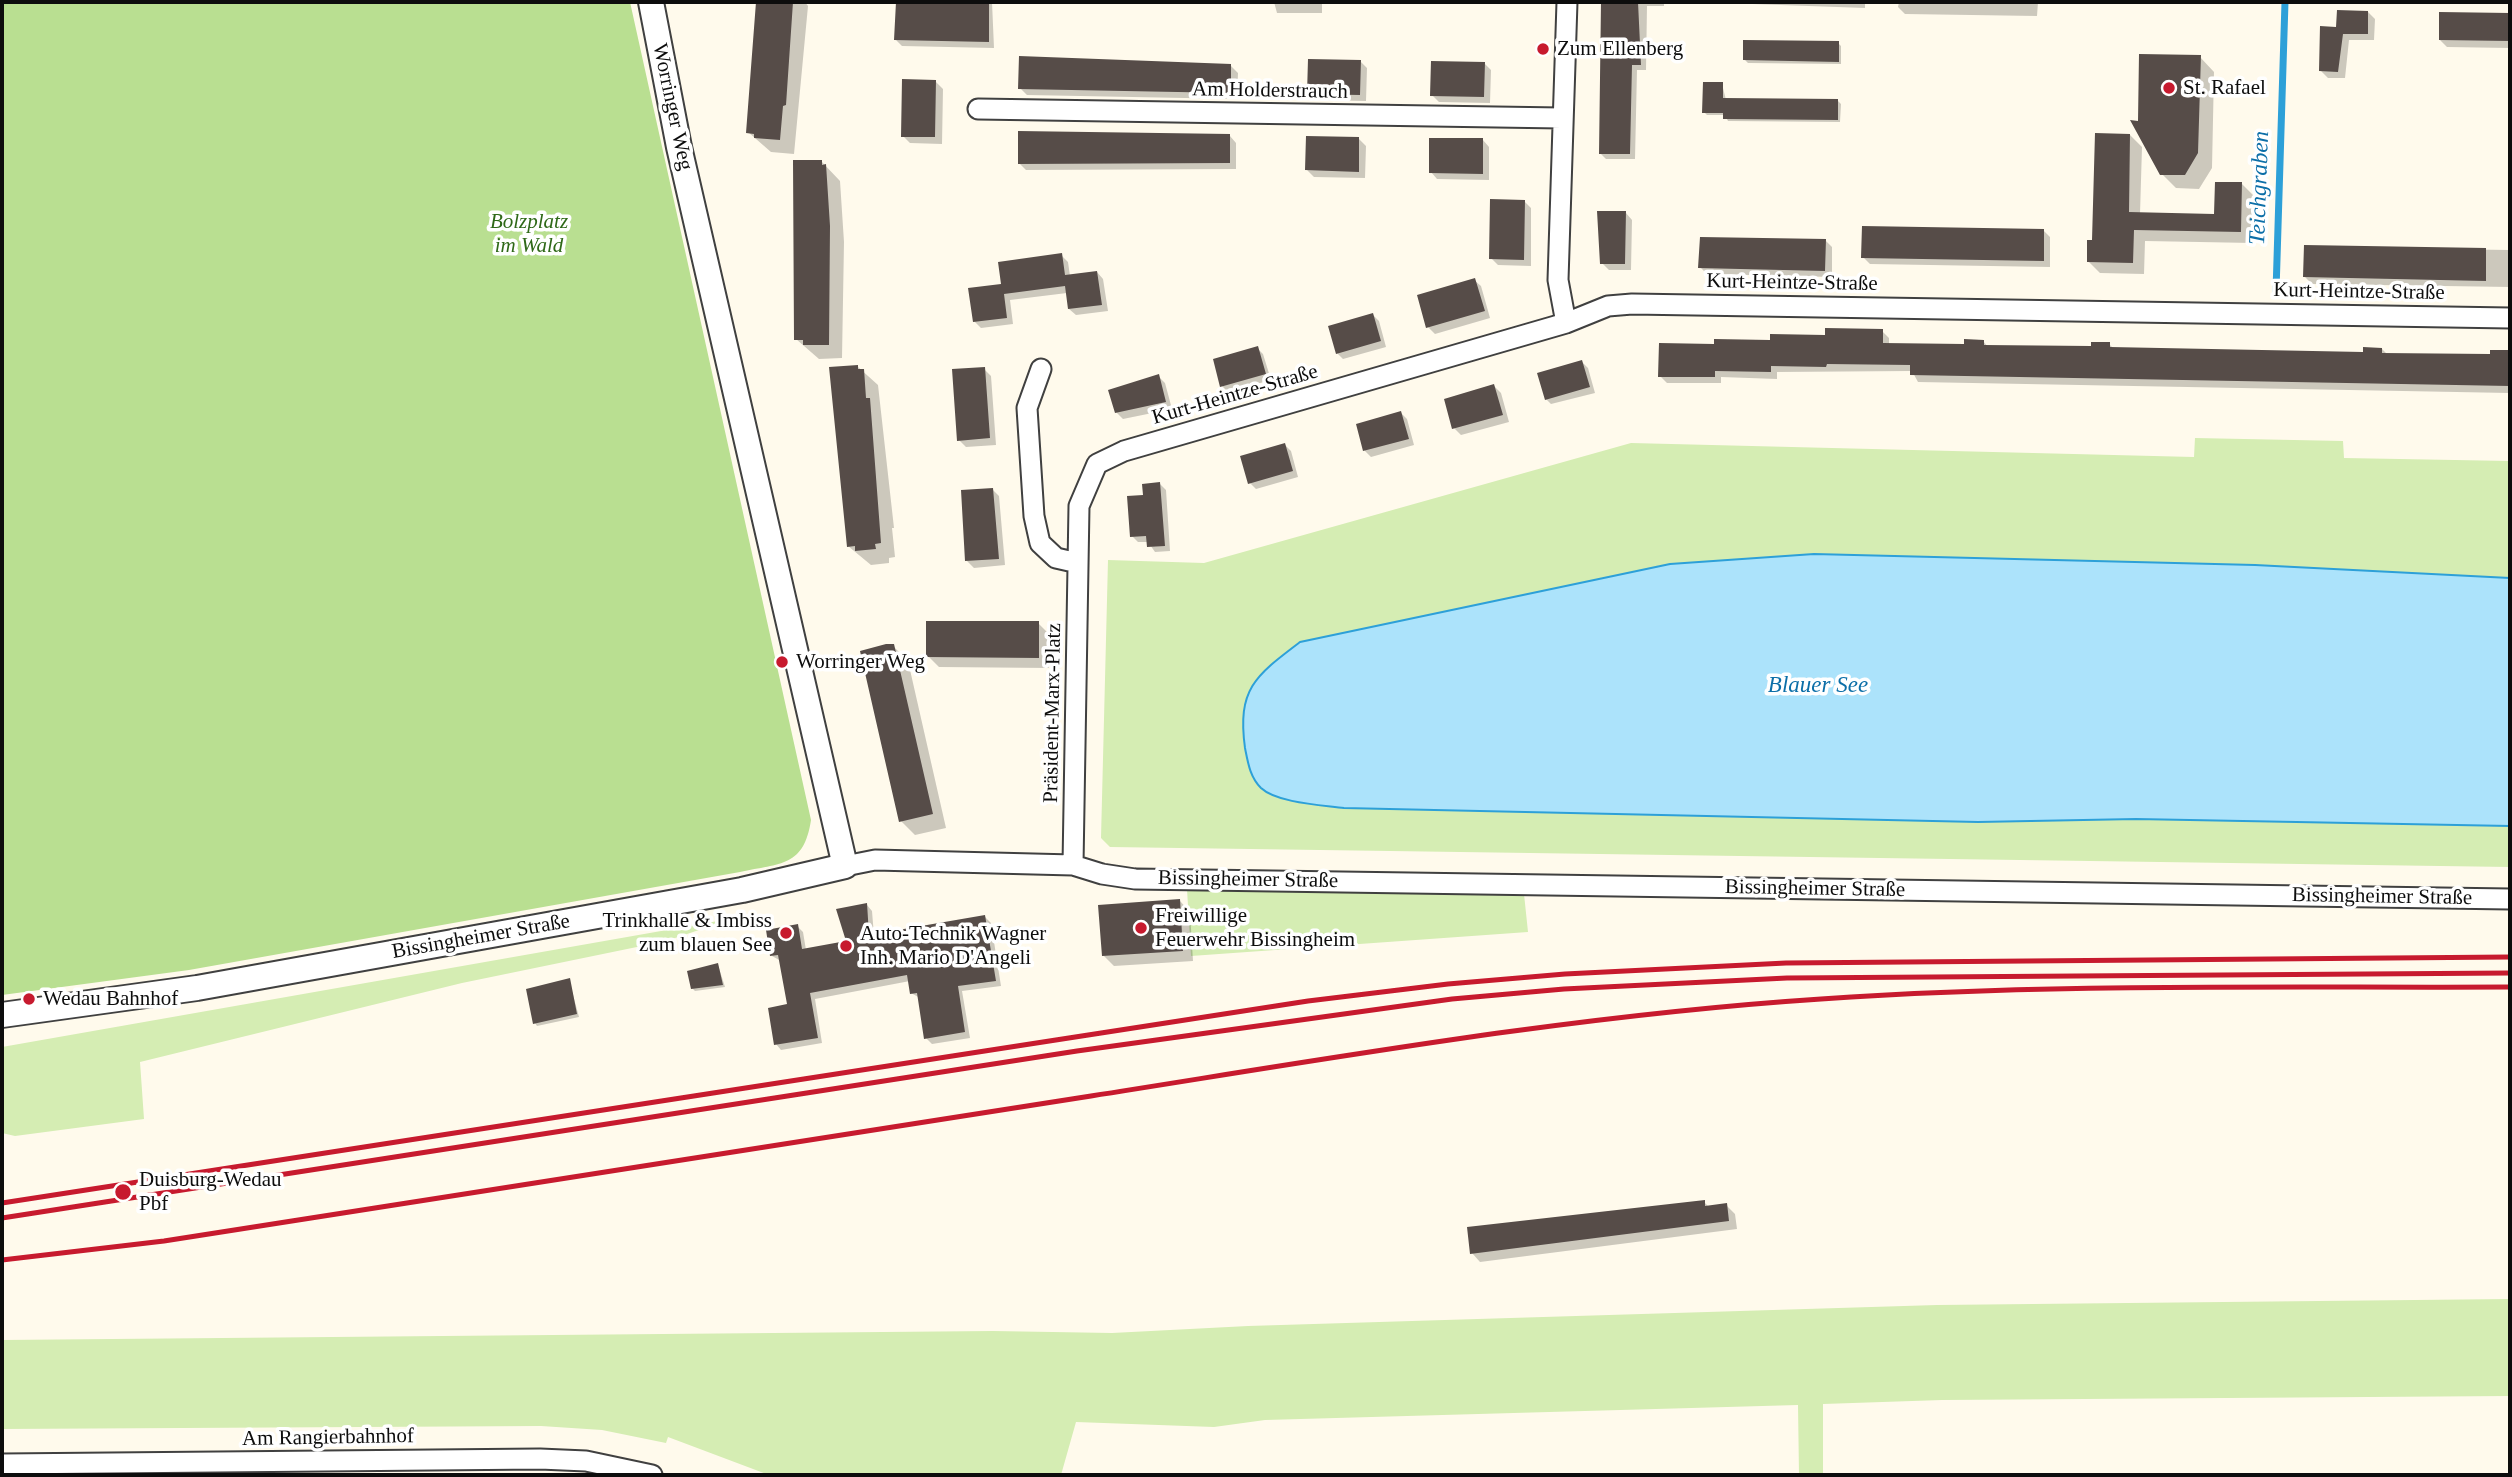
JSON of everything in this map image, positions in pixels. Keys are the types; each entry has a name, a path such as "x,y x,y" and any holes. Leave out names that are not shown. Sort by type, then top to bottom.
{"street":[{"name":"Worringer Weg","path":"651,2 679,147 845,866"},
{"path":"1566,323 1558,280 1561,118 1567,2"},
{"name":"Am Holderstrauch","path":"978,109 1561,118"},
{"name":"Kurt-Heintze-Straße","path":"1097,464 1124,451 1566,323 1608,306 1632,303 2510,318"},
{"path":"1041,369 1027,408 1034,516 1040,543 1056,558 1078,563"},
{"name":"Präsident-Marx-Platz","path":"1073,865 1079,506 1097,464"},
{"name":"Bissingheimer Straße","path":"2,1015 197,988 742,890 875,860 1073,865 1102,874 1135,879 2510,899"},
{"name":"Am Rangierbahnhof","path":"2,1464 540,1459 586,1461 652,1475"}],"green space":[{"name":"Bolzplatz im Wald","path":"2,2 630,2 811,820 803,847 796,855 779,864 740,872 189,970 2,995"},
{"path":"2195,438 2343,441 2344,458 2510,461 2510,867 1110,847 1101,838 1108,560 1204,563 1631,443 2194,457"},
{"path":"1187,889 1524,894 1528,932 1191,956"},
{"path":"735,918 666,941 462,983 140,1062 144,1119 15,1136 2,1133 2,1047"},
{"path":"2510,1299 2510,1396 1942,1400 1823,1404 1823,1475 1799,1475 1798,1405 1265,1420 1214,1427 1076,1422 1061,1475 769,1475 668,1437 666,1443 602,1430 541,1426 2,1429 2,1340 993,1331 1112,1333 1248,1326 1937,1305"}],"water":[{"name":"Blauer See","path":"1814,554 2255,565 2510,578 2510,826 2136,819 1978,822 1344,808 1300,802 1268,793 1257,784 1248,764 1243,728 1247,697 1261,675 1300,642 1670,564"}],"building":[{"path":"756,2 793,2 786,105 783,106 780,140 754,138 754,134 746,133"},
{"path":"896,2 989,2 989,42 894,40"},
{"path":"1601,2 1638,2 1641,65 1632,65 1630,154 1599,154"},
{"path":"2337,10 2368,11 2368,34 2343,34 2338,72 2319,71 2320,26 2336,27"},
{"path":"2439,12 2510,13 2510,41 2439,40"},
{"path":"1743,40 1839,41 1839,62 1743,60"},
{"name":"St. Rafael","path":"2139,54 2201,55 2198,153 2185,175 2160,175 2130,120 2138,121"},
{"path":"1019,56 1231,64 1231,93 1018,89"},
{"path":"1308,59 1361,60 1360,95 1307,94"},
{"path":"1431,61 1485,62 1484,97 1430,96"},
{"path":"902,79 936,80 935,137 901,137"},
{"path":"1703,82 1723,82 1723,98 1838,99 1838,120 1723,119 1723,113 1702,113"},
{"path":"1018,131 1230,134 1230,163 1018,164"},
{"path":"2095,133 2130,134 2129,212 2214,214 2215,182 2242,182 2241,232 2134,230 2133,263 2087,262 2087,240 2092,240"},
{"path":"1306,136 1359,137 1359,172 1305,170"},
{"path":"1429,138 1483,138 1483,174 1429,173"},
{"path":"793,160 822,160 822,165 826,164 830,226 829,345 803,345 803,340 794,340"},
{"path":"1490,199 1525,200 1524,260 1489,259"},
{"path":"1597,211 1626,211 1625,264 1600,264"},
{"path":"1862,226 2044,229 2044,261 1861,258"},
{"path":"1700,237 1826,239 1825,271 1698,268"},
{"path":"2304,245 2486,248 2486,281 2303,277"},
{"path":"1062,253 1065,275 1097,271 1102,305 1068,309 1065,286 1004,294 1007,318 973,322 968,288 1001,284 998,262"},
{"path":"1475,278 1485,311 1426,328 1417,295"},
{"path":"1373,313 1381,341 1336,354 1328,326"},
{"path":"1825,328 1883,329 1883,343 1964,344 1964,339 1984,340 1984,345 2091,346 2091,342 2110,342 2110,347 2363,352 2363,347 2382,348 2382,353 2490,354 2490,350 2509,350 2510,386 1910,375 1910,365 1827,364 1826,367 1771,366 1771,372 1715,371 1715,377 1658,377 1659,343 1714,344 1714,339 1770,340 1770,334 1825,335"},
{"path":"1258,346 1266,374 1220,387 1213,359"},
{"path":"1582,360 1590,387 1545,400 1537,373"},
{"path":"858,365 858,369 864,369 866,398 870,398 881,543 875,544 876,549 855,551 855,546 847,547 829,367"},
{"path":"985,367 990,438 957,441 952,369"},
{"path":"1159,374 1166,402 1115,413 1108,390"},
{"path":"1494,384 1503,415 1452,429 1444,399"},
{"path":"1401,411 1409,439 1363,451 1356,424"},
{"path":"1285,443 1293,471 1248,484 1240,456"},
{"path":"1160,482 1165,546 1147,547 1146,536 1130,537 1127,496 1143,495 1142,484"},
{"path":"993,488 999,559 965,561 961,490"},
{"path":"926,621 1039,621 1039,658 926,657"},
{"path":"894,644 933,814 899,822 860,651"},
{"name":"Freiwillige Feuerwehr Bissingheim","path":"1180,899 1183,951 1102,956 1098,905"},
{"path":"867,903 869,935 985,915 996,981 958,986 965,1032 924,1039 917,993 910,994 907,975 810,993 818,1038 774,1045 768,1008 787,1004 778,955 770,956 766,930 798,924 802,949 846,941 836,909"},
{"path":"718,963 723,985 691,989 687,971"},
{"path":"570,978 577,1014 533,1024 526,989"},
{"path":"1705,1200 1705,1206 1727,1203 1729,1221 1470,1254 1467,1227"}],"waterway":[{"name":"Teichgraben","path":"2276,291 2285,2"}],"railway":[{"path":"2,1203 1308,1001 1448,984 1565,974 1786,963 2510,957"},
{"path":"2,1218 1077,1051 1452,999 1564,989 1787,978 2510,973"},
{"path":"2,1260 164,1241 1364,1053 1546,1027 1729,1006 1993,991 2165,987 2510,987"}],"place":[{"name":"Zum Ellenberg","path":"1543,49"},
{"name":"St. Rafael","path":"2169,88"},
{"name":"Worringer Weg","path":"782,662"},
{"name":"Freiwillige Feuerwehr Bissingheim","path":"1141,928"},
{"name":"Trinkhalle & Imbiss zum blauen See","path":"786,933"},
{"name":"Auto-Technik Wagner Inh. Mario D'Angeli","path":"846,946"},
{"name":"Wedau Bahnhof","path":"29,999"},
{"name":"Duisburg-Wedau Pbf","path":"123,1192"}]}
